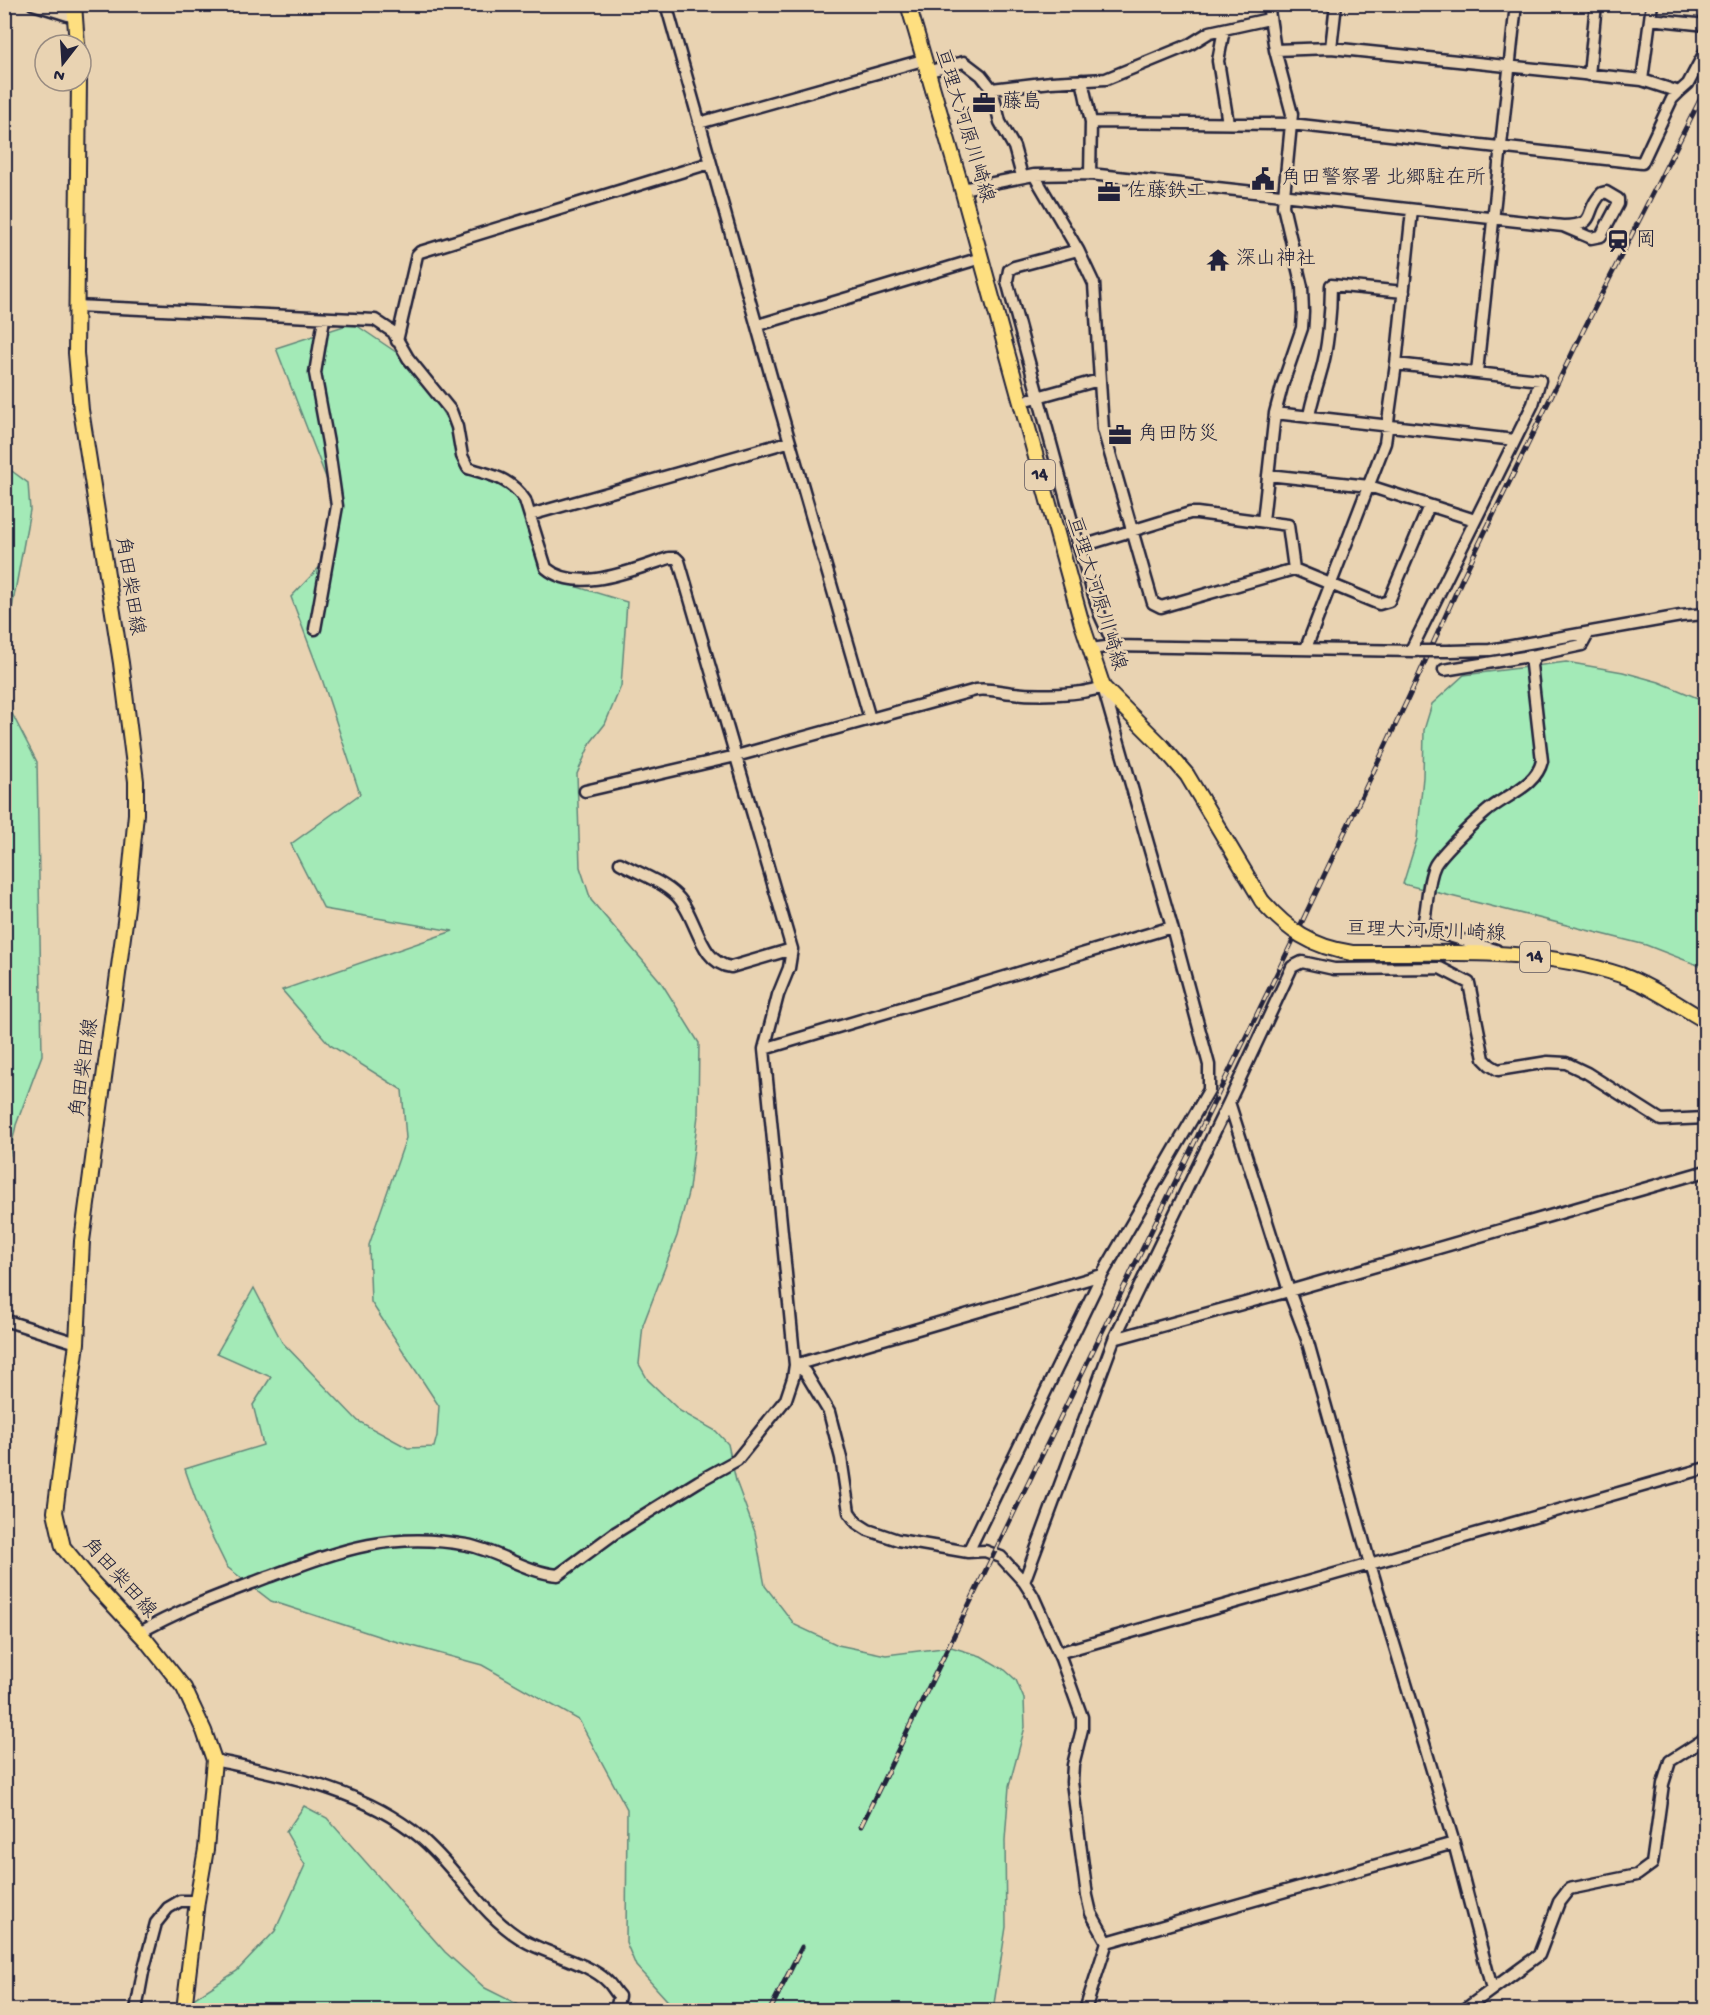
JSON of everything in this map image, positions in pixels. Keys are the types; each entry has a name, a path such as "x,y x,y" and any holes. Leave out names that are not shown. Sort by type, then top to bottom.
{"main road":[{"name":"亘理大河原川崎線","path":"908,4 931,68 1020,402 1100,648 1103,687 1162,746 1187,775 1262,901 1283,924 1332,950 1352,953 1515,955 1584,965 1621,975 1654,990 1706,1021"},
{"path":"74,11 76,33"},
{"name":"角田柴田線","path":"79,93 76,353 81,410 121,663 136,781 136,803 127,907 82,1241 77,1343 55,1512 63,1547 184,1688 204,1731 214,1760 206,1849 184,2010"}],"street":[{"path":"33,4 74,11"},
{"path":"666,4 758,325 788,442 870,719"},
{"path":"1263,521 1275,413 1302,328 1303,312 1302,287 1283,206 1292,114 1275,50 1268,4"},
{"path":"1331,48 1336,4"},
{"path":"1477,372 1516,4"},
{"path":"1589,75 1596,4"},
{"path":"1642,80 1652,4"},
{"path":"992,89 1106,79 1189,45 1210,32 1269,19"},
{"path":"1650,19 1706,25"},
{"path":"1224,28 1218,62 1228,123"},
{"path":"1275,50 1331,48 1511,66 1642,80 1679,92"},
{"path":"1091,122 1291,124 1642,163 1672,99 1688,84 1706,50"},
{"path":"699,123 964,62 981,75 992,89 1000,122 1028,176 1078,250 1094,284 1102,429 1153,603 1161,607 1294,569 1379,604 1389,601 1430,506"},
{"path":"1082,80 1091,122 1090,174"},
{"path":"397,341 416,260 420,252 710,163"},
{"path":"962,189 1028,176 1090,174 1563,226 1579,226 1585,223 1602,193 1606,192 1618,199 1618,204 1601,236 1591,238 1563,226"},
{"path":"1306,648 1382,453 1389,426 1412,210"},
{"path":"1078,250 1014,267 1007,274 1006,281 1037,398 1100,615 1100,648 1490,650 1681,616 1706,614"},
{"path":"758,325 981,258"},
{"path":"1309,417 1311,399 1321,374 1331,307 1331,285 1404,292"},
{"path":"76,306 375,320 393,332 397,341 451,411 457,427 462,456 468,468 509,482 525,500 546,568 554,575 577,580 610,577 669,558 676,558 679,561 792,949 789,968 778,995 764,1049 795,1365 794,1378 786,1399 737,1460 615,1533 558,1575 538,1571 469,1545 434,1541 390,1541 334,1552 220,1594 163,1619 139,1633"},
{"path":"315,629 337,506 315,373 324,319"},
{"path":"1396,364 1540,380 1536,398 1475,520 1415,651"},
{"path":"1020,402 1099,380"},
{"path":"1275,413 1515,440"},
{"path":"530,515 788,442"},
{"path":"1268,475 1369,486 1475,520"},
{"path":"1079,547 1190,513 1288,525 1294,569"},
{"path":"1444,670 1582,645 1588,634"},
{"path":"1515,955 1432,931 1424,920 1435,865 1487,811 1533,779 1540,771 1542,761 1532,665 1536,655"},
{"path":"585,791 736,756 976,690 987,688 1000,692 1025,694 1089,692 1103,687 1209,1065 1209,1090 1102,1275 968,1552"},
{"path":"620,863 668,889 677,897 715,962 731,966 792,949"},
{"path":"764,1049 1172,927"},
{"path":"1024,1582 1114,1339 1292,967 1302,962 1334,969 1440,968 1469,983 1484,1059 1498,1070 1548,1062 1566,1063 1587,1073 1661,1120 1706,1118"},
{"path":"1229,1102 1289,1291 1307,1340 1370,1564 1454,1843 1492,1989"},
{"path":"1114,1339 1706,1172"},
{"path":"795,1365 1102,1275"},
{"path":"4,1320 77,1343"},
{"path":"795,1365 805,1372 829,1412 836,1432 847,1503 852,1519 881,1536 968,1552 985,1551 1001,1557 1024,1582 1033,1596 1061,1659 1082,1717 1082,1729 1073,1765 1072,1782 1087,1896 1091,1913 1107,1942 1085,2010"},
{"path":"1065,1651 1706,1468"},
{"path":"1464,2010 1539,1954 1559,1902 1569,1889 1637,1875 1652,1864 1663,1784 1670,1761 1706,1738"},
{"path":"214,1760 309,1782 390,1816 420,1837 488,1913 509,1930 523,1940 596,1973 608,1982 619,1996 616,2010"},
{"path":"1107,1942 1454,1843"},
{"path":"136,2010 156,1923 168,1908 180,1901 197,1902"}],"green space":[{"path":"353,323 415,365 478,473 529,504 554,580 627,602 621,686 605,724 591,742 577,774 580,867 591,900 661,982 699,1043 698,1115 689,1189 677,1236 643,1325 639,1364 648,1380 680,1411 716,1431 728,1444 736,1481 755,1532 765,1586 795,1625 838,1645 886,1655 951,1647 981,1656 1005,1670 1016,1680 1024,1699 1025,1727 1009,1786 1005,1840 1006,1927 993,2010 676,2010 636,1966 626,1942 627,1809 579,1720 482,1665 387,1639 271,1601 227,1567 200,1512 185,1469 263,1445 253,1405 271,1377 217,1353 254,1288 282,1342 358,1421 408,1448 434,1447 437,1436 439,1406 371,1302 369,1245 406,1138 402,1090 330,1045 282,990 453,931 324,909 291,844 360,794 322,679 291,597 333,553 337,506 276,348"},
{"path":"5,466 28,483 30,510 5,646"},
{"path":"1566,662 1623,672 1659,682 1705,701 1705,968 1646,945 1403,884 1417,839 1423,777 1424,730 1432,704 1464,675"},
{"path":"5,700 37,762 42,1055 16,1125 5,1176"},
{"path":"304,1806 327,1818 445,1952 485,1988 521,2006 549,2010 176,2010 237,1971 275,1931 305,1865 286,1832"}],"railway":[{"path":"861,1826 1301,924 1462,579 1583,331 1706,88"},
{"path":"770,2010 802,1947"}],"place":[{"name":"藤島","path":"984,103"},
{"name":"角田警察署 北郷駐在所","path":"1263,179"},
{"name":"佐藤鉄工","path":"1109,192"},
{"name":"岡","path":"1618,241"},
{"name":"深山神社","path":"1218,260"},
{"name":"角田防災","path":"1120,435"}]}
